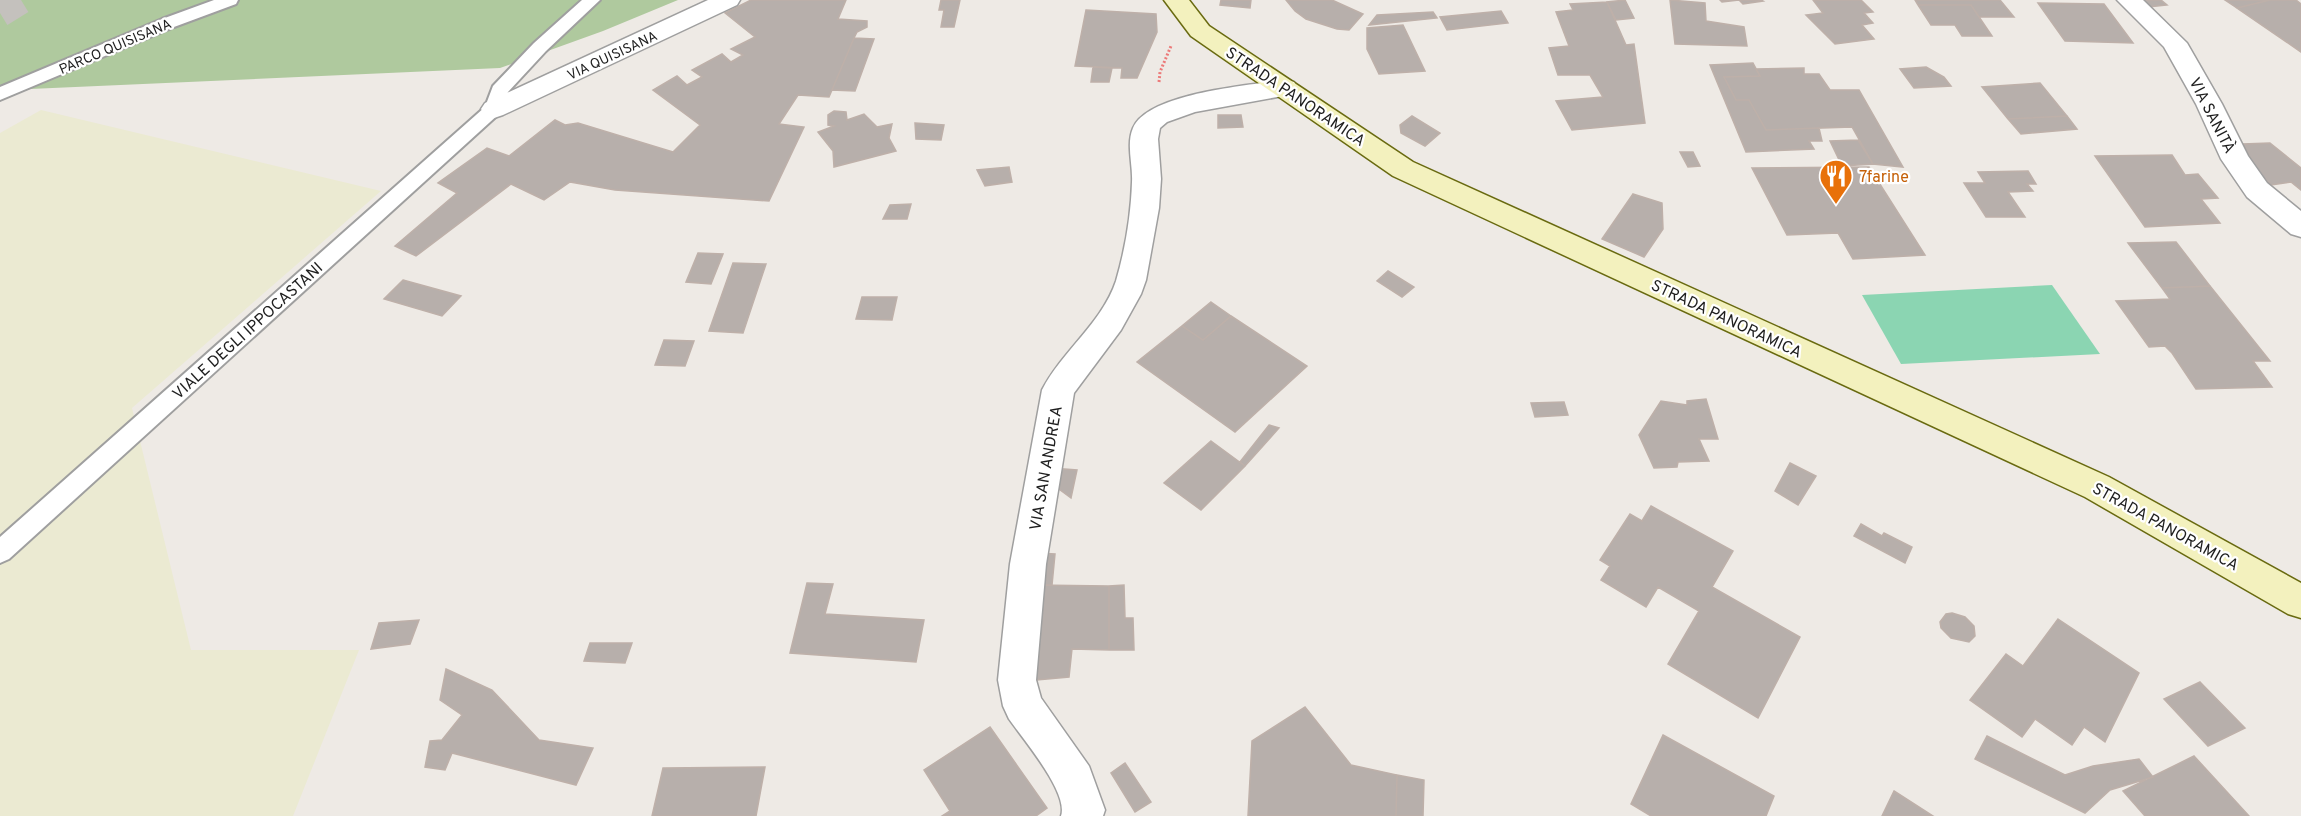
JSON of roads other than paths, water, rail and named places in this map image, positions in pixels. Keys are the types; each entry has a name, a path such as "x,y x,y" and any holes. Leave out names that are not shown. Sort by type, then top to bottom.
{"main road":[{"name":"STRADA PANORAMICA","path":"1176,0 1200,31 1403,169 2097,487 2301,602"}],"street":[{"name":"VIA QUISISANA","path":"494,109 728,0"},
{"name":"VIA SANITÀ","path":"2129,0 2174,43 2209,104 2235,159 2257,190 2301,227"},
{"name":"VIA SAN ANDREA","path":"1082,816 1084,810 1075,780 1023,706 1017,680 1028,564 1058,390 1118,309 1131,282 1148,185 1144,136 1150,121 1209,100 1285,88"}],"lane":[{"name":"PARCO QUISISANA","path":"0,94 168,23 230,0"},
{"path":"494,109 499,90 592,0"},
{"name":"VIALE DEGLI IPPOCASTANI","path":"0,552 494,109"}],"tunnel":[{"path":"0,13 21,0"}],"place":[{"name":"7farine","path":"1836,205"}]}
